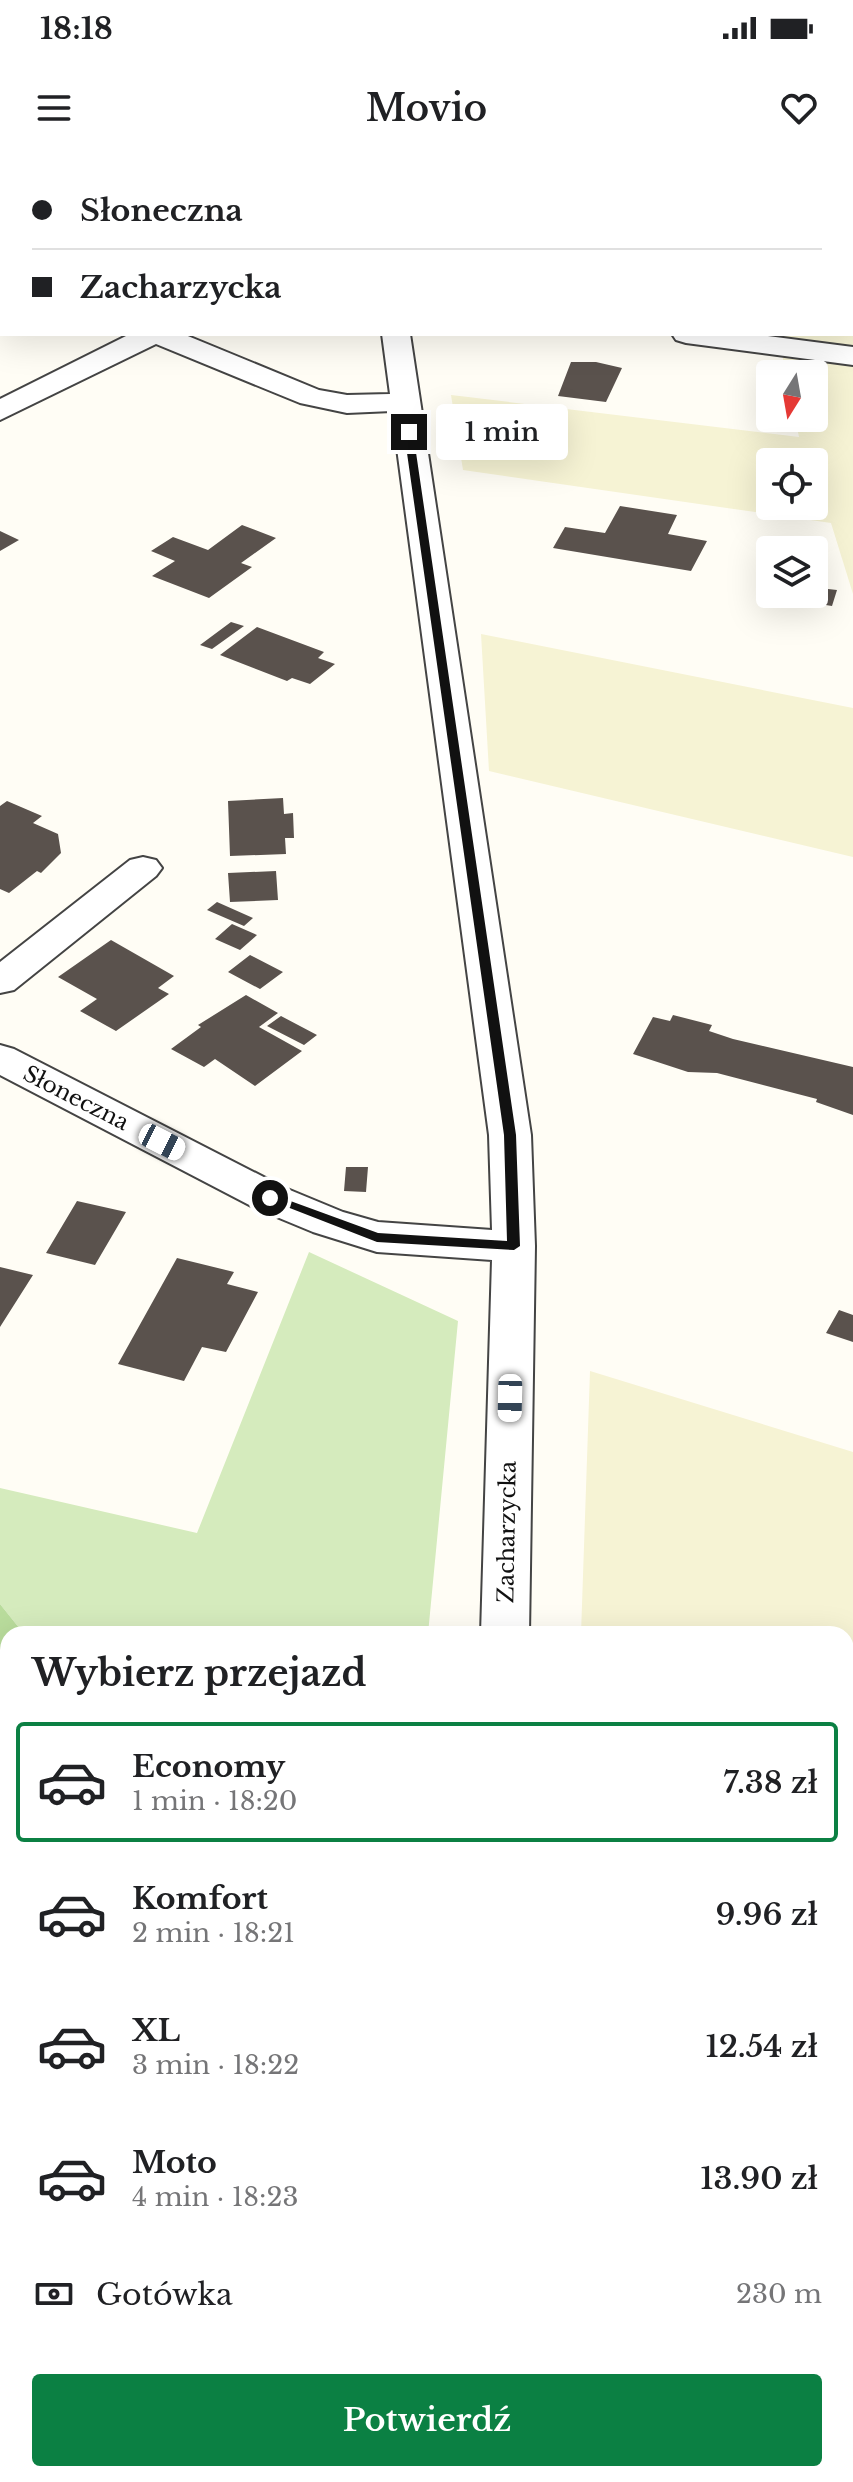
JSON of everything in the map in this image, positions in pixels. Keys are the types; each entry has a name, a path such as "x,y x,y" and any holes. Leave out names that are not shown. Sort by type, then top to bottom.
{"street":[{"path":"0,411 151,336"},
{"path":"160,336 311,397 347,404 404,402"},
{"name":"Zacharzycka","path":"396,336 510,1135 514,1246 505,1626"},
{"path":"701,336 853,356"},
{"path":"0,981 143,868"},
{"name":"Słoneczna","path":"0,1058 270,1198 328,1222 377,1237 514,1246"}],"shaded area":[{"path":"760,336 853,336 853,349"},
{"path":"783,352 853,362 853,594 831,523 810,520 828,520 828,448 756,448 756,512 463,470 451,395 756,432 799,437 798,432 828,432 828,360 783,360"},
{"path":"481,634 853,708 853,857 489,771"},
{"path":"590,1371 853,1452 853,1626 581,1626"}],"green space":[{"path":"309,1252 458,1321 429,1626 18,1626 0,1604 0,1488 197,1533"},
{"path":"0,1604 18,1626 0,1626"}],"building":[{"path":"571,362 596,362 622,368 606,402 558,396"},
{"path":"620,506 677,515 668,534 707,541 691,571 553,548 565,527 605,533"},
{"path":"242,525 276,538 241,563 252,567 209,598 152,576 175,561 151,551 173,537 208,550"},
{"path":"0,531 19,540 0,551"},
{"path":"828,589 837,590 832,606 828,605"},
{"path":"231,622 244,626 212,649 200,645"},
{"path":"257,627 324,652 318,658 335,664 310,684 292,678 287,681 220,655"},
{"path":"283,798 284,814 293,813 294,838 285,838 286,854 230,856 228,801"},
{"path":"7,801 42,816 33,823 58,834 61,853 41,873 37,871 9,893 0,889 0,806"},
{"path":"276,871 278,900 230,902 228,873"},
{"path":"217,902 253,918 244,926 207,910"},
{"path":"232,924 257,935 240,950 215,939"},
{"path":"111,940 174,976 158,988 169,994 116,1031 80,1011 97,999 58,977"},
{"path":"250,955 283,972 260,989 228,972"},
{"path":"246,995 278,1013 259,1027 302,1051 255,1086 215,1059 204,1067 171,1049 201,1027 198,1025"},
{"path":"673,1015 712,1025 709,1031 733,1039 853,1067 853,1115 816,1102 817,1099 717,1073 688,1072 633,1054 653,1017 670,1021"},
{"path":"281,1016 317,1035 304,1045 267,1026"},
{"path":"346,1167 368,1167 366,1192 344,1191"},
{"path":"77,1201 126,1212 95,1265 46,1253"},
{"path":"177,1258 234,1272 227,1284 258,1292 226,1352 202,1347 184,1381 118,1364"},
{"path":"0,1267 33,1275 0,1327"},
{"path":"839,1310 853,1315 853,1342 826,1333"}],"route":[{"path":"270,1198 328,1222 377,1237 425,1243 514,1246 510,1135 409,432"}]}
